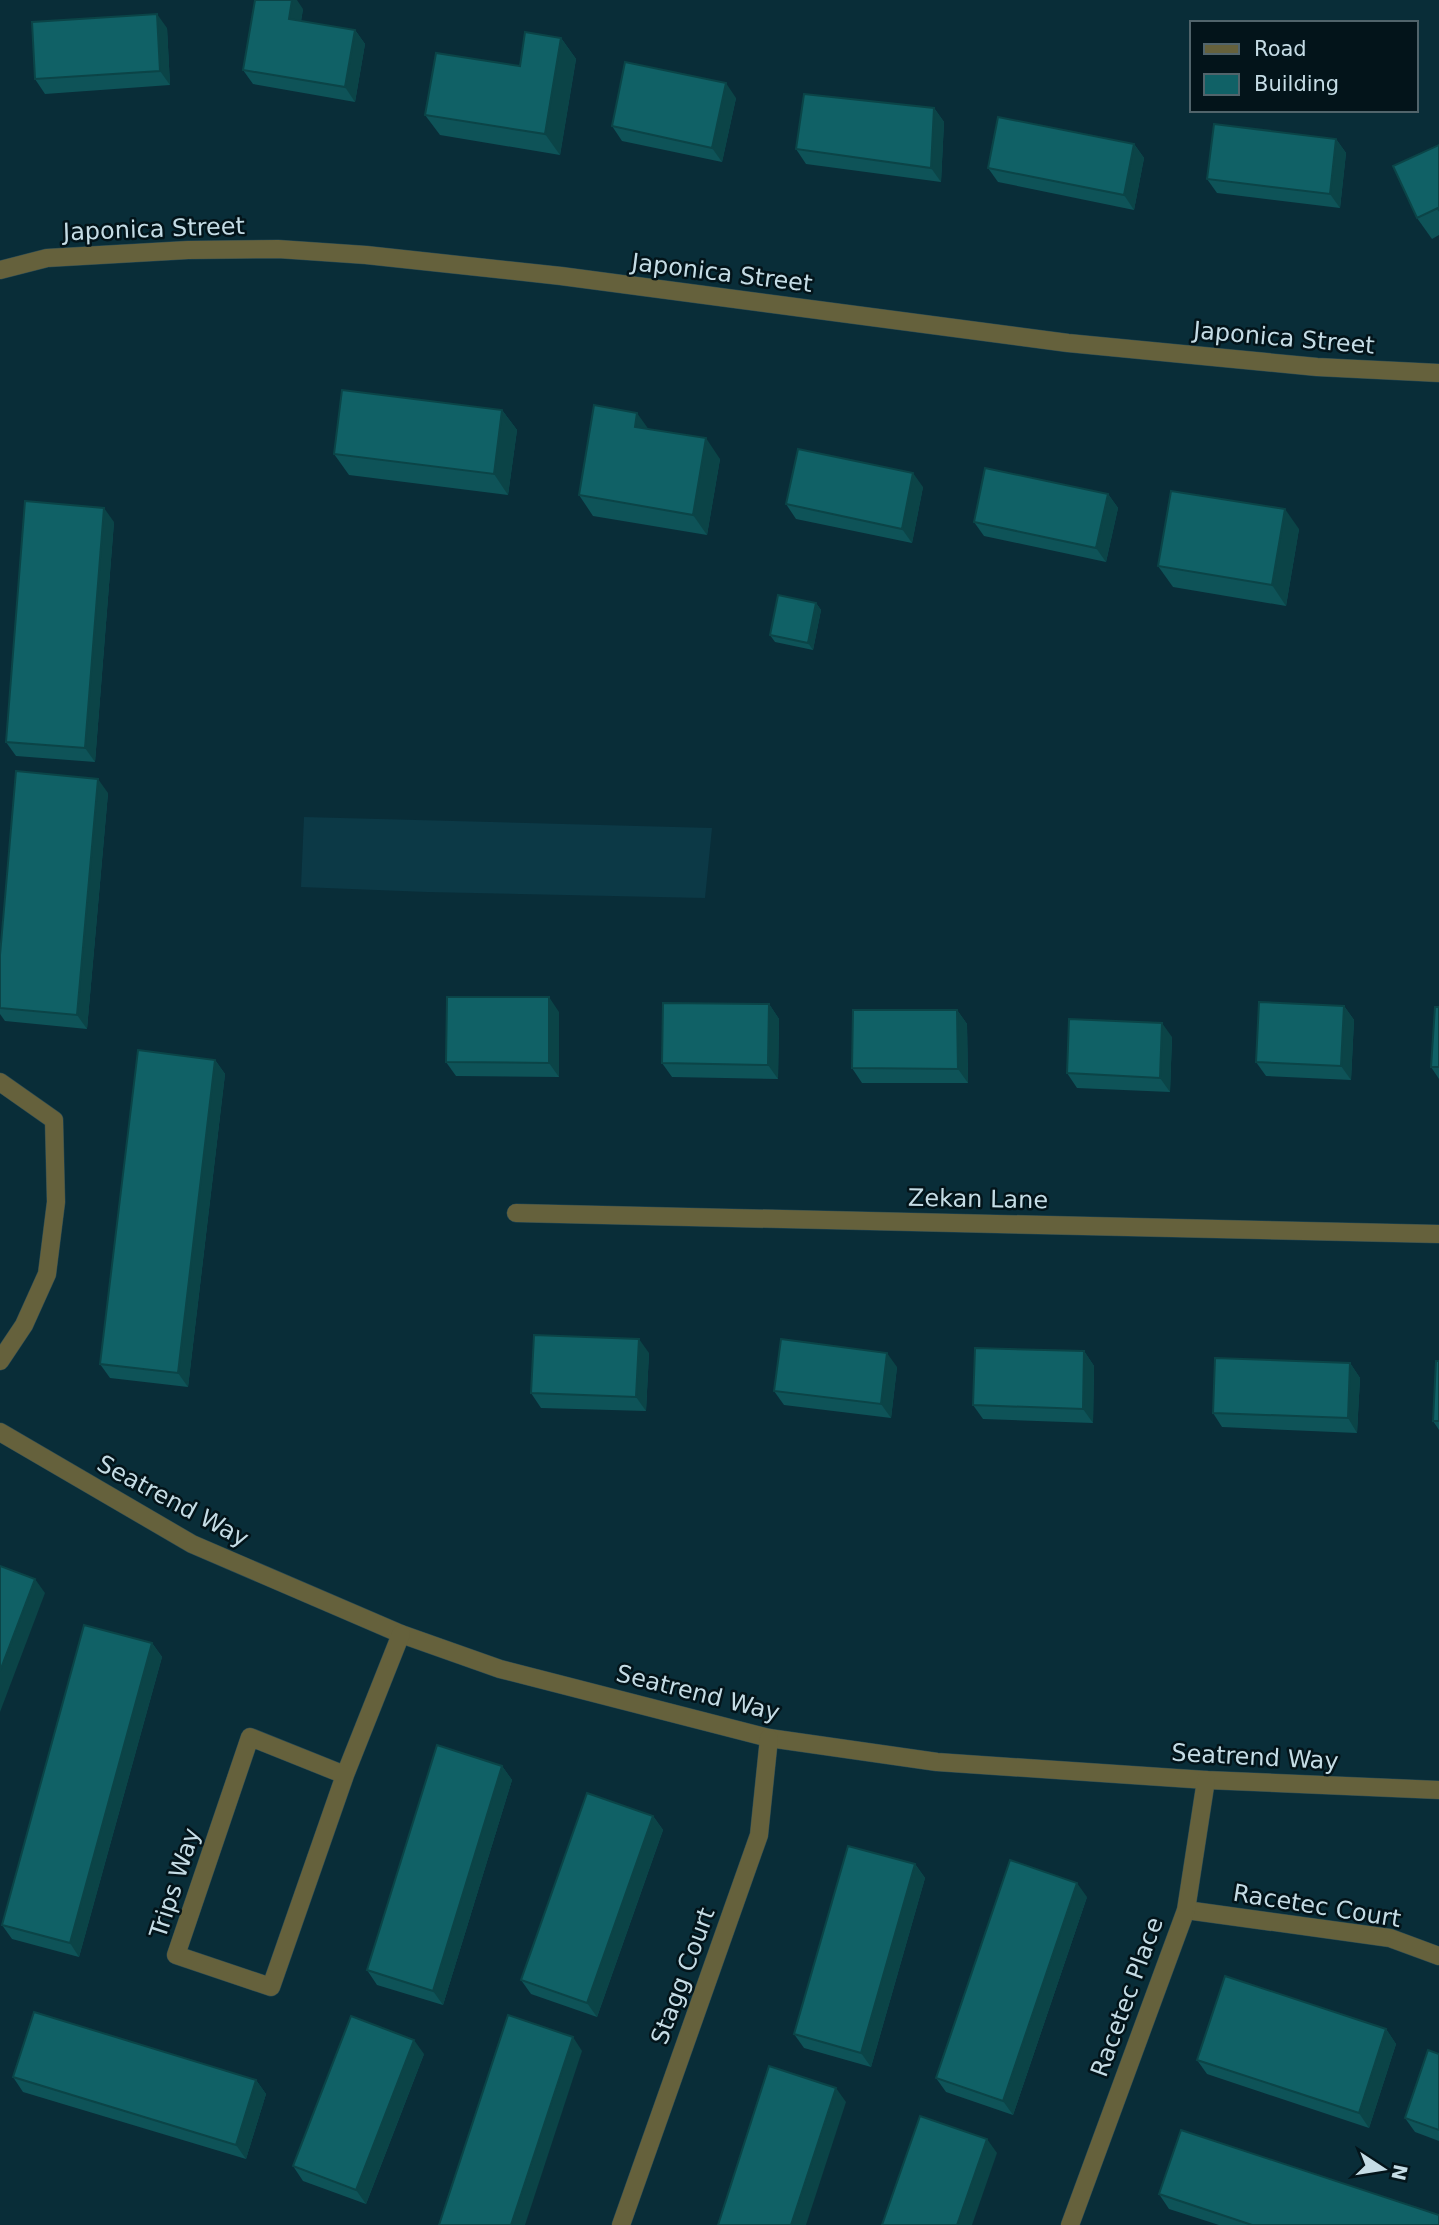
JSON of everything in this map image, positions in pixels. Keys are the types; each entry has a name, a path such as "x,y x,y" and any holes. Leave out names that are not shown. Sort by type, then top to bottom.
{"street":[{"name":"Japonica Street","path":"0,270 47,258 278,248 561,276 1068,343 1317,367 1439,373"},
{"path":"0,1082 54,1119 55,1202 47,1274 24,1325 0,1361"},
{"name":"Zekan Lane","path":"516,1213 1439,1234"},
{"name":"Seatrend Way","path":"0,1432 192,1544 401,1634 500,1669 769,1738 937,1762 1206,1780 1439,1790"},
{"name":"Trips Way","path":"345,1775 250,1737 176,1955 271,1987 345,1775 401,1634"},
{"name":"Stagg Court","path":"621,2225 759,1835 769,1738"},
{"name":"Racetec Place","path":"1070,2225 1186,1910 1206,1780"},
{"name":"Racetec Court","path":"1186,1910 1390,1938 1439,1956"}],"shaded area":[{"path":"304,817 712,828 705,898 301,887"}],"building":[{"path":"255,0 292,0 289,19 355,30 345,87 243,70"},
{"path":"157,14 160,71 35,79 32,22"},
{"path":"525,32 561,38 545,134 425,115 436,53 520,66"},
{"path":"625,62 726,83 712,148 612,126"},
{"path":"804,94 934,108 931,168 796,149"},
{"path":"998,117 1134,144 1124,195 988,168"},
{"path":"1214,124 1336,139 1330,194 1207,179"},
{"path":"1439,145 1439,211 1438,208 1417,218 1393,166"},
{"path":"342,390 502,410 494,474 334,454"},
{"path":"594,405 637,413 635,427 706,438 693,515 579,495"},
{"path":"798,449 913,473 902,529 786,504"},
{"path":"985,468 1108,494 1096,548 974,522"},
{"path":"1171,491 1285,509 1272,585 1158,566"},
{"path":"25,501 104,508 85,748 6,742"},
{"path":"778,595 816,603 808,643 770,635"},
{"path":"16,771 98,779 77,1015 0,1008 0,955"},
{"path":"447,997 549,997 549,1063 446,1062"},
{"path":"1259,1002 1344,1006 1341,1066 1256,1062"},
{"path":"663,1003 769,1004 768,1065 662,1063"},
{"path":"1435,1007 1439,1007 1439,1067 1431,1067"},
{"path":"853,1010 957,1010 958,1069 852,1068"},
{"path":"1069,1019 1162,1023 1160,1078 1067,1073"},
{"path":"138,1050 215,1060 178,1373 100,1364"},
{"path":"534,1335 639,1339 636,1397 531,1393"},
{"path":"781,1339 887,1353 881,1404 774,1391"},
{"path":"975,1348 1084,1351 1083,1409 973,1405"},
{"path":"1215,1358 1350,1363 1348,1418 1213,1413"},
{"path":"1436,1361 1439,1361 1439,1421 1433,1421"},
{"path":"0,1566 35,1579 0,1671"},
{"path":"84,1625 152,1643 70,1943 2,1925"},
{"path":"437,1745 502,1766 433,1991 367,1970"},
{"path":"587,1793 653,1816 587,2003 521,1980"},
{"path":"848,1846 915,1864 861,2053 794,2034"},
{"path":"1010,1860 1077,1883 1003,2101 936,2078"},
{"path":"1225,1976 1386,2029 1359,2113 1197,2060"},
{"path":"34,2012 256,2080 236,2145 13,2077"},
{"path":"508,2015 573,2037 511,2225 439,2225"},
{"path":"351,2016 414,2040 356,2190 293,2166"},
{"path":"1428,2050 1439,2054 1439,2130 1405,2118"},
{"path":"769,2066 836,2088 791,2225 718,2225"},
{"path":"920,2116 987,2139 957,2225 882,2225"},
{"path":"1181,2130 1439,2215 1439,2225 1252,2225 1159,2194"}]}
